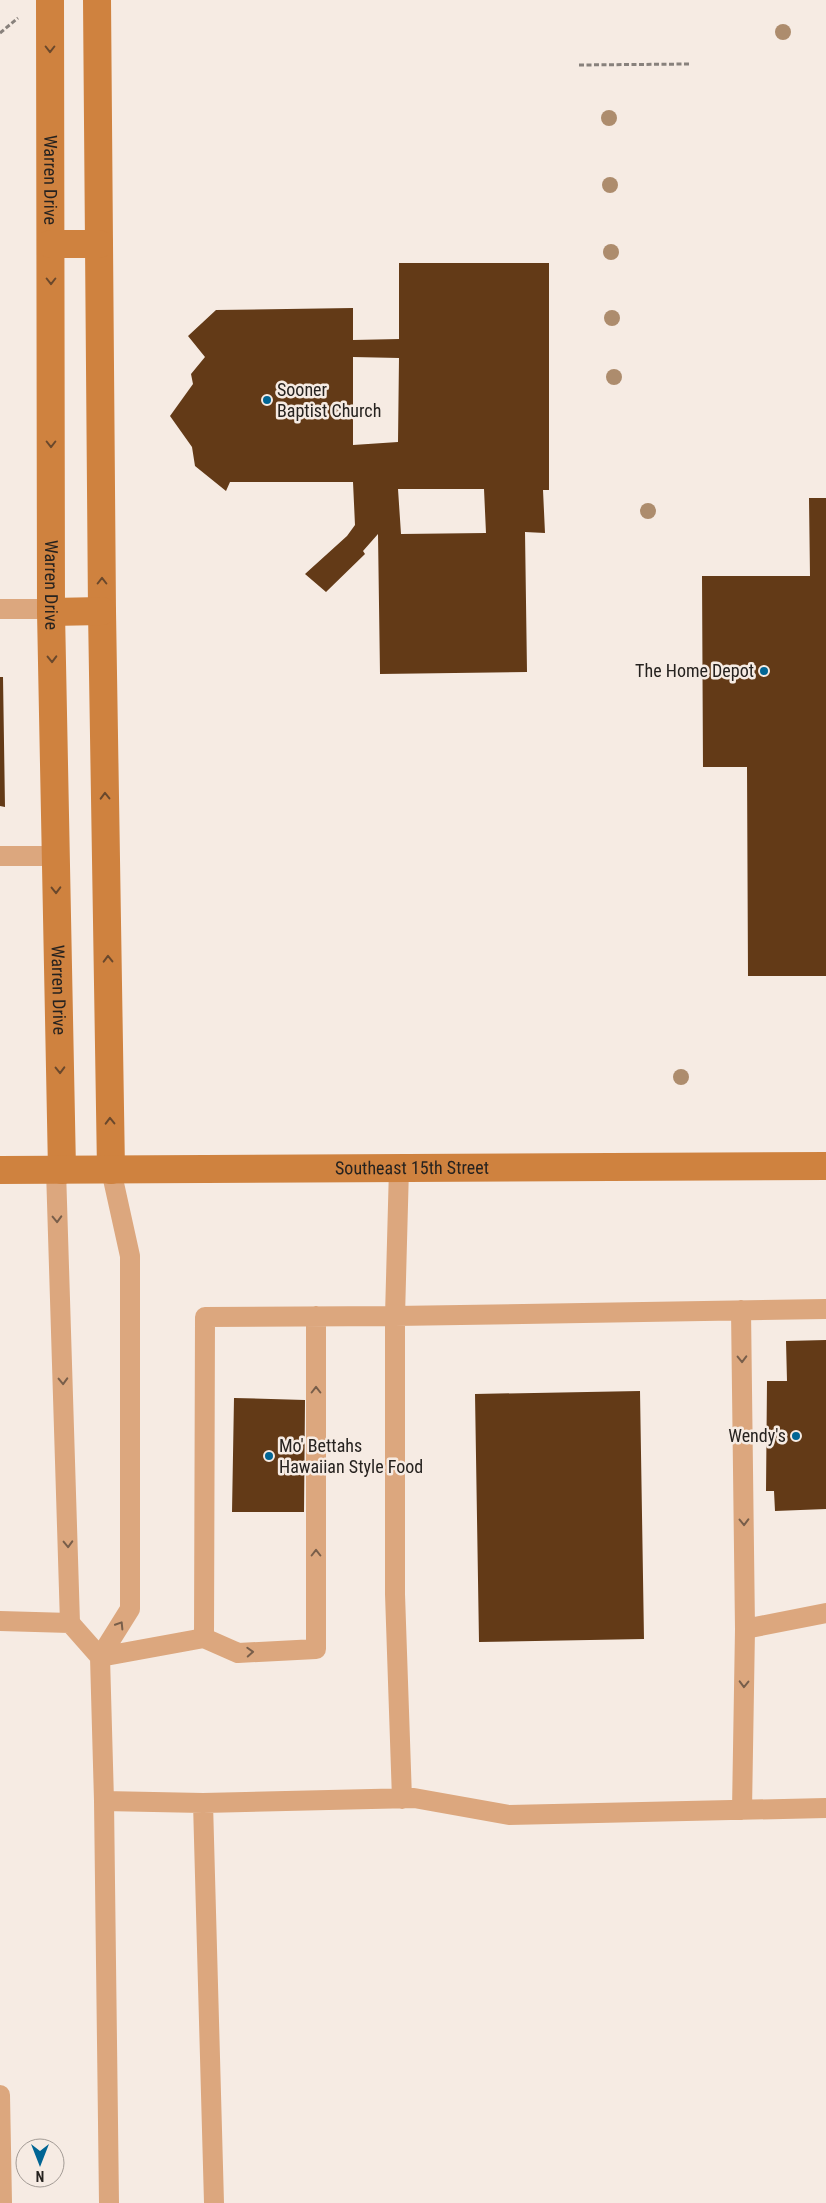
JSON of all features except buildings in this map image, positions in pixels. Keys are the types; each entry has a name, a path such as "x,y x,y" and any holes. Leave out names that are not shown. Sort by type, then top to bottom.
{"street":[{"name":"Warren Drive","path":"50,0 51,611 59,1170"},
{"path":"97,0 102,611 111,1170"},
{"path":"51,244 99,244"},
{"path":"51,611 102,611"},
{"name":"Southeast 15th Street","path":"0,1170 826,1166"}],"lane":[{"path":"0,609 51,611"},
{"path":"0,856 56,856"},
{"path":"399,1168 395,1316 395,1594 402,1799"},
{"path":"59,1170 70,1623 100,1657"},
{"path":"109,2203 104,1801 100,1657 130,1609 130,1256 111,1170"},
{"path":"204,1638 206,1317 826,1309"},
{"path":"741,1310 745,1629 742,1810"},
{"path":"100,1657 204,1638 238,1653 316,1648 316,1316"},
{"path":"745,1629 826,1613"},
{"path":"0,1622 70,1623"},
{"path":"104,1801 203,1803 414,1798 509,1815 826,1808"},
{"path":"203,1803 214,2203"},
{"path":"0,2095 2,2203"}],"path":[{"path":"0,34 20,16"},
{"path":"579,65 689,64"}],"place":[{"name":"Sooner Baptist Church","path":"267,400"},
{"name":"The Home Depot","path":"764,671"},
{"name":"Wendy's","path":"796,1436"},
{"name":"Mo' Bettahs Hawaiian Style Food","path":"269,1456"}]}
